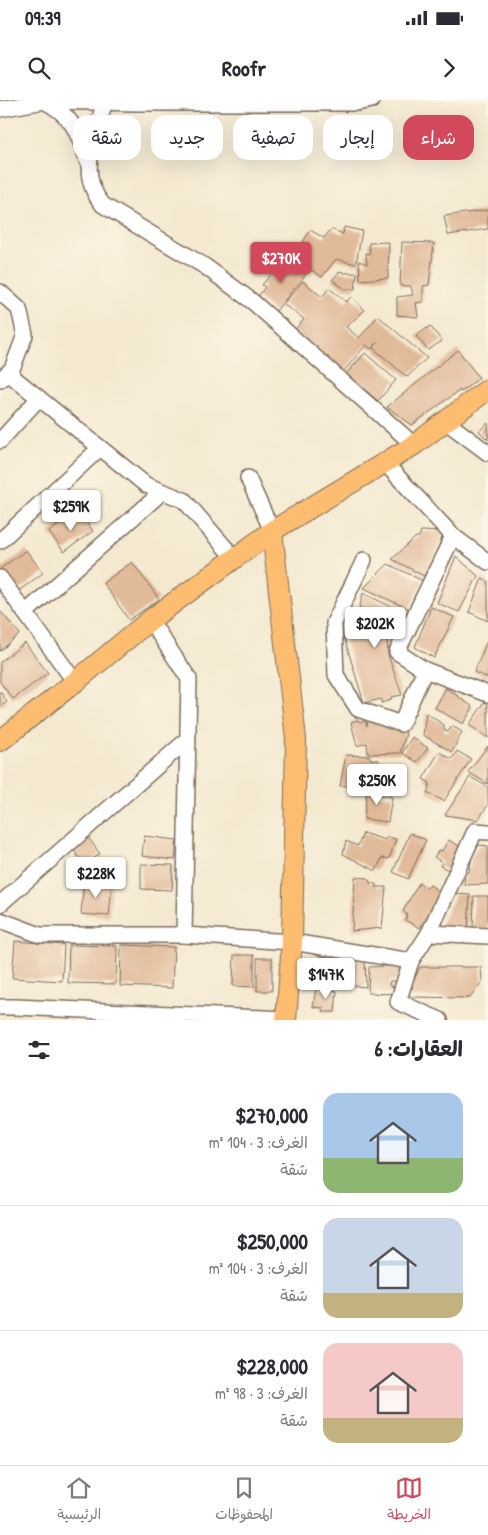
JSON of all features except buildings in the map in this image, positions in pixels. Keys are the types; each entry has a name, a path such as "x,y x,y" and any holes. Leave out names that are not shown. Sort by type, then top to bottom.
{"main road":[{"path":"0,741 150,620 272,531 414,445 488,390"},
{"path":"272,531 296,740 292,942 286,1019"}],"street":[{"path":"0,108 44,101 357,103 372,100"},
{"path":"44,101 59,109 75,126 89,170"},
{"path":"105,101 93,138 89,170 90,184 94,195 103,205 206,267 253,302 414,445"},
{"path":"0,292 19,309 24,335 12,369 4,376 39,398 146,486 184,500 235,559"},
{"path":"0,441 39,398"},
{"path":"445,421 488,453"},
{"path":"0,541 100,448"},
{"path":"384,462 453,536 488,562"},
{"path":"248,478 272,531"},
{"path":"25,613 162,492"},
{"path":"453,536 398,652 425,670 488,694"},
{"path":"364,560 334,623 336,675 358,709 401,724 425,670"},
{"path":"0,578 75,682"},
{"path":"150,620 189,679 184,936"},
{"path":"0,904 187,740"},
{"path":"440,1020 398,1002 411,961 429,933 476,831 488,832"},
{"path":"0,920 40,935 184,936 292,942 411,961"},
{"path":"429,933 488,936"},
{"path":"0,1008 15,1007 286,1019"}]}
